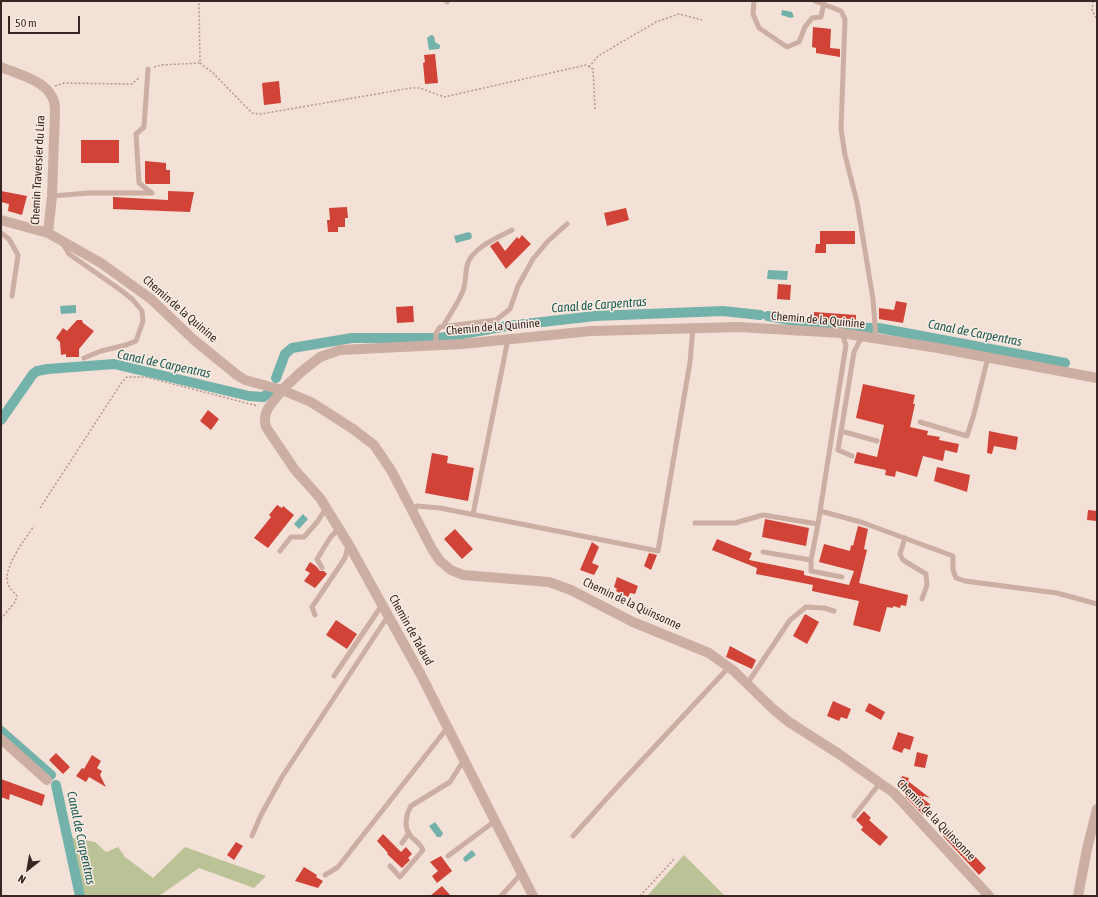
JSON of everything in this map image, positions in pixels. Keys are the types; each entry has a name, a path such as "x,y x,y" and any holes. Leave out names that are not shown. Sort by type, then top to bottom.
{"street":[{"name":"Chemin Traversier du Lira","path":"1,67 42,85 51,95 54,103 55,113 52,196 48,233"},
{"name":"Chemin de la Quinine","path":"1,220 48,233 101,263 151,299 194,340 237,375 245,380 282,390 320,357 340,350 436,344 462,344 591,331 738,326 842,333 988,357 1097,378"},
{"path":"268,408 282,390"},
{"name":"Chemin de la Quinsonne","path":"282,390 312,402 374,445 391,470 432,549 440,561 451,570 463,575 549,582 571,590 638,625 709,653 729,667 773,709 789,722 839,754 894,793 989,896"},
{"name":"Chemin de Talaud","path":"268,408 264,420 273,438 295,470 320,498 349,545 448,728 533,896"},
{"path":"1,739 47,780"},
{"path":"1078,896 1086,849 1097,809"}],"lane":[{"path":"754,1 753,14 759,28 787,47 799,42 805,27 812,18 820,17 824,3"},
{"path":"815,1 824,3 841,11 845,19 841,129 845,155 858,202 873,298 876,338"},
{"path":"52,196 89,192 152,193 139,183 136,134 144,127 148,69"},
{"path":"443,326 468,325 496,320 510,309 518,286 533,259 548,241 567,224"},
{"path":"436,344 437,330 443,326 463,291 466,280 467,265 472,255 487,242 512,230"},
{"path":"1,233 9,239 18,254 12,296"},
{"path":"60,240 69,254 122,291 133,300 142,311 143,321 136,341 101,351 84,358"},
{"path":"414,513 417,506 440,508 658,551 690,362 693,328"},
{"path":"842,333 846,345 811,560 811,571 842,577"},
{"path":"852,456 838,450 854,352 862,336"},
{"path":"473,514 508,339"},
{"path":"920,422 967,436 988,357"},
{"path":"841,431 877,441"},
{"path":"280,551 291,537 304,537 318,521 326,507"},
{"path":"820,511 861,522 953,556 953,570 956,578 965,581 1057,594 1097,604"},
{"path":"695,523 734,524 763,516 818,524"},
{"path":"322,568 317,559 330,538 339,528"},
{"path":"905,538 900,554 903,560 926,574 927,584 922,599"},
{"path":"315,615 312,607 345,558 349,545"},
{"path":"763,552 811,560"},
{"path":"334,676 382,605"},
{"path":"747,684 790,620 806,606 834,611"},
{"path":"252,836 261,815 282,777 388,616"},
{"path":"573,836 729,667"},
{"path":"325,875 338,867 448,728"},
{"path":"390,866 400,877 423,850 420,843 409,833 406,819 407,812 411,806 450,782 464,760"},
{"path":"854,816 880,783"},
{"path":"448,856 495,821"},
{"path":"402,843 409,833"},
{"path":"501,896 521,874"}],"path":[{"path":"1093,1 1092,10 1096,15 1097,20"},
{"path":"589,67 598,56 656,22 679,14 702,20"},
{"path":"200,63 213,73 252,113 261,114 411,88 420,88 444,97 586,65 593,69 595,109"},
{"path":"40,508 122,382 128,377 145,378 268,408"},
{"path":"1,619 15,602 17,596 8,586 6,578 13,558 34,526"},
{"path":"640,896 675,858"}],"green space":[{"path":"70,837 95,842 106,852 118,847 125,857 153,878 185,847 266,876 254,888 199,868 159,896 85,896"},
{"path":"684,855 725,896 647,896"}],"water":[{"path":"782,10 792,12 794,17 790,18 781,15"},
{"path":"431,35 434,36 435,42 440,45 439,49 429,50 427,38"},
{"path":"469,232 471,233 471,239 456,243 454,236"},
{"path":"768,270 788,271 787,280 767,279"},
{"path":"76,305 76,313 61,314 60,306"},
{"path":"303,514 308,519 299,529 294,524"},
{"path":"435,822 443,833 441,837 437,837 429,826"},
{"path":"472,850 476,855 466,862 464,861 463,858"}],"building":[{"path":"813,27 831,29 830,48 840,49 840,57 816,53 816,48 812,47"},
{"path":"435,54 438,83 425,84 423,63 425,62 424,55"},
{"path":"279,81 281,103 264,105 262,83"},
{"path":"81,140 119,140 119,163 81,163"},
{"path":"145,161 166,163 166,170 170,170 170,184 146,184"},
{"path":"1,191 27,196 22,215 8,211 9,204 1,202"},
{"path":"168,191 194,192 190,212 113,209 113,197 168,200"},
{"path":"347,207 348,218 345,218 345,227 338,227 338,232 328,232 327,220 330,220 329,208"},
{"path":"626,208 629,220 607,226 604,213"},
{"path":"820,231 855,231 855,244 826,244 826,253 815,253 816,244 820,244"},
{"path":"522,235 531,244 506,269 490,246 498,241 505,251 517,237 519,239"},
{"path":"778,284 791,285 790,300 777,299"},
{"path":"896,301 907,303 903,323 879,319 879,308 894,310"},
{"path":"413,306 414,322 397,323 396,307"},
{"path":"814,312 856,315 856,323 814,320"},
{"path":"77,320 82,320 83,323 94,331 79,349 79,357 66,357 66,354 61,355 60,342 56,338 63,328 67,331"},
{"path":"863,384 915,395 913,404 915,404 910,427 928,431 927,435 940,437 939,440 959,444 957,453 945,450 943,461 923,456 917,477 896,471 895,477 885,475 886,470 854,463 857,452 877,457 884,425 856,418"},
{"path":"208,410 219,419 211,430 200,421"},
{"path":"989,431 1018,437 1016,450 994,446 992,454 987,453"},
{"path":"432,453 448,456 447,463 474,468 468,501 425,493"},
{"path":"937,467 970,475 967,492 934,481"},
{"path":"277,505 282,508 283,506 294,515 268,548 254,538 271,517 269,515"},
{"path":"1088,510 1097,511 1097,521 1087,520"},
{"path":"765,519 809,528 806,546 762,537"},
{"path":"858,526 868,529 864,549 867,550 859,583 908,595 906,606 901,605 900,608 893,606 893,608 887,607 880,632 853,625 859,601 812,591 813,585 756,574 757,568 712,550 717,539 752,553 749,560 804,571 804,575 849,585 854,571 819,562 824,544 850,551 851,545 853,546"},
{"path":"455,529 473,549 462,559 444,539"},
{"path":"592,542 599,547 592,563 599,566 594,575 580,570"},
{"path":"649,553 657,555 651,570 644,566"},
{"path":"310,562 320,571 324,571 327,574 315,588 304,581 310,573 305,570"},
{"path":"617,577 638,586 635,594 630,593 628,597 616,591 617,589 614,587"},
{"path":"805,614 819,622 807,644 793,636"},
{"path":"336,620 357,634 347,649 326,635"},
{"path":"730,646 756,660 752,669 726,657"},
{"path":"833,701 851,709 847,719 841,717 839,721 827,716"},
{"path":"869,703 885,712 881,720 865,711"},
{"path":"898,732 914,737 910,750 904,748 902,753 892,749"},
{"path":"917,752 928,755 925,768 914,766"},
{"path":"56,753 70,767 63,774 49,760"},
{"path":"92,755 101,761 97,768 102,771 100,775 106,787 89,777 86,782 76,776 82,768 84,769"},
{"path":"902,776 909,778 908,781 930,798 924,796 922,798 931,805 923,815 905,796 908,792 899,789"},
{"path":"1,779 45,795 42,806 10,794 9,800 1,797"},
{"path":"864,811 871,818 869,820 888,837 880,846 861,830 863,827 856,820"},
{"path":"949,829 986,868 979,875 943,836"},
{"path":"383,834 401,852 406,847 412,854 408,858 410,860 402,868 387,854 388,853 377,841"},
{"path":"236,842 243,846 234,860 227,855"},
{"path":"441,856 452,871 437,883 432,876 438,871 430,862"},
{"path":"304,867 317,875 316,877 323,881 318,888 295,881"},
{"path":"442,886 451,896 430,896"}],"waterway":[{"name":"Canal de Carpentras","path":"440,338 507,326 595,316 723,311 760,315"},
{"name":"Canal de Carpentras","path":"768,316 816,325 871,328"},
{"name":"Canal de Carpentras","path":"879,328 1065,363"},
{"name":"Canal de Carpentras","path":"276,378 285,354 292,348 352,338 433,338"},
{"name":"Canal de Carpentras","path":"1,420 33,374 37,371 48,369 114,364 249,396 263,397 272,391"},
{"name":"Canal de Carpentras","path":"1,731 51,775"},
{"name":"Canal de Carpentras","path":"56,785 80,896"}]}
